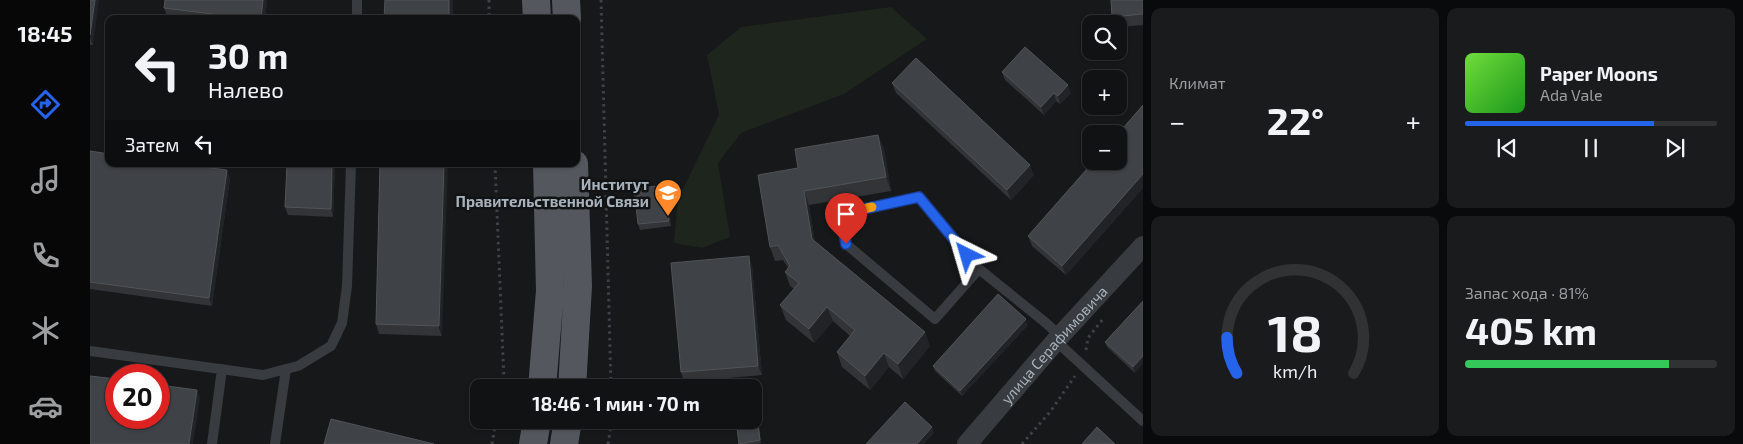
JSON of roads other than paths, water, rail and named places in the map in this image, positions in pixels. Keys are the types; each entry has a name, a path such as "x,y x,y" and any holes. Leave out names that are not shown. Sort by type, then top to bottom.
{"main road":[{"path":"536,0 537,15"},
{"path":"566,0 567,15"},
{"path":"543,379 550,292 547,167"},
{"path":"573,379 578,286 574,167"},
{"path":"533,444 536,429"},
{"path":"564,444 566,429"}],"street":[{"name":"улица Серафимовича","path":"968,444 1058,338 1143,246"}],"lane":[{"path":"357,0 357,15"},
{"path":"90,351 263,375 298,366 331,346 342,323 347,286 352,167"},
{"path":"979,270 935,319 846,244 841,214 919,197 979,270 1046,323 1058,338 1143,421"},
{"path":"212,444 222,369"},
{"path":"275,444 286,369"}],"place":[{"name":"Институт Правительственной Связи","path":"668,217"}]}
